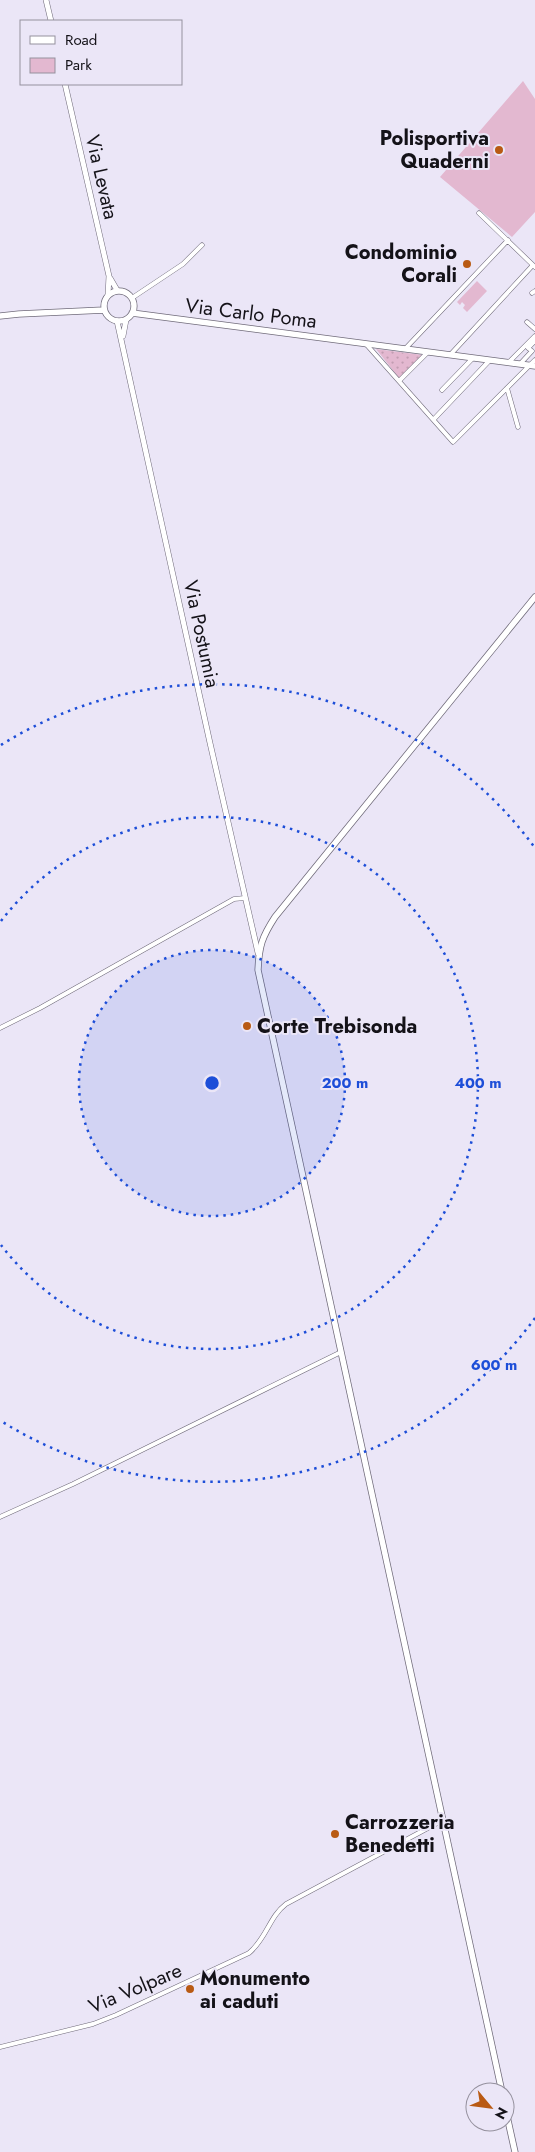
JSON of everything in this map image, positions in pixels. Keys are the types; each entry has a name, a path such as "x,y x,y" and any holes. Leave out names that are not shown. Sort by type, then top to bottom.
{"main road":[{"path":"117,290 126,292 132,298 134,305 132,312 126,320 117,321 109,318 104,310 104,302 108,294 117,290"},
{"path":"0,316 104,310"},
{"name":"Via Carlo Poma","path":"132,312 520,364 533,363"},
{"path":"500,2082 258,970 258,953 263,935 275,918 535,597"},
{"path":"511,2132 515,2152"}],"street":[{"path":"46,0 51,20"},
{"name":"Via Levata","path":"65,85 109,276 108,294"},
{"path":"450,354 534,266 479,213"},
{"path":"405,349 508,240"},
{"path":"132,298 183,264 202,245"},
{"name":"Via Levata","path":"109,276 117,290"},
{"path":"122,339 126,320"},
{"name":"Via Postumia","path":"117,321 244,898 258,953"},
{"path":"527,322 535,329"},
{"path":"509,362 535,336"},
{"path":"520,364 532,351 528,348 535,340"},
{"path":"366,344 453,442 533,363"},
{"path":"399,381 428,352"},
{"path":"442,390 473,358"},
{"path":"434,419 490,360"},
{"path":"507,388 518,428"},
{"path":"0,1028 40,1008 228,902 244,898"},
{"path":"0,1517 73,1484 341,1352"},
{"name":"Via Volpare","path":"0,2047 101,2021 249,1953 258,1945 280,1909 286,1904 443,1820"}],"green space":[{"name":"Polisportiva Quaderni","path":"523,81 535,99 535,212 512,237 440,177"},
{"path":"477,281 487,291 467,312 463,308 465,305 462,302 460,305 457,302"},
{"path":"376,349 423,355 399,378"}],"place":[{"name":"Polisportiva Quaderni","path":"499,150"},
{"name":"Condominio Corali","path":"467,264"},
{"name":"Corte Trebisonda","path":"247,1026"},
{"name":"Carrozzeria Benedetti","path":"335,1834"},
{"name":"Monumento ai caduti","path":"190,1989"}]}
